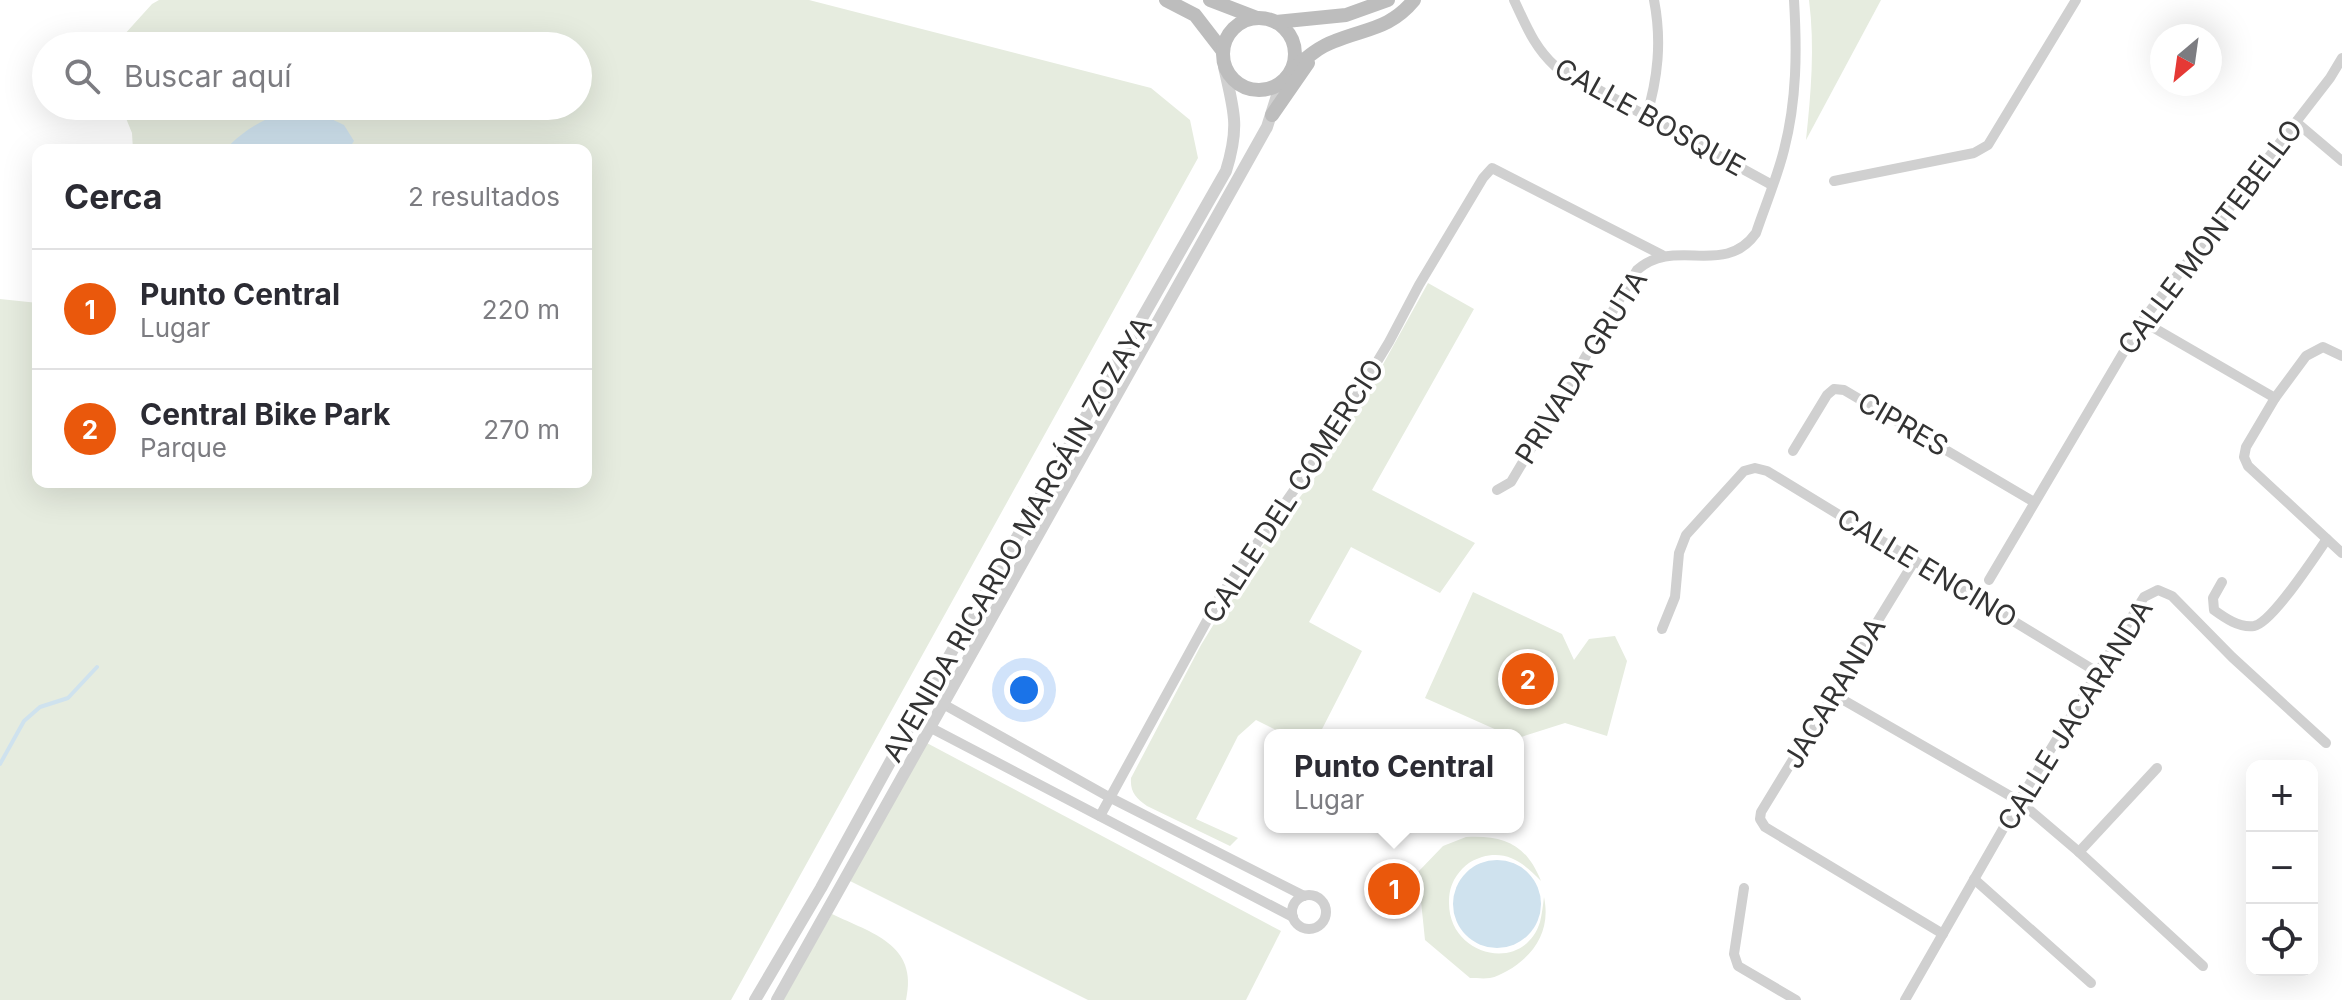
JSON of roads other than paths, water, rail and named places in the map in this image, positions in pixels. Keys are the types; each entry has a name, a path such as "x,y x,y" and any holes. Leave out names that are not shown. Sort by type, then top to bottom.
{"main road":[{"path":"1166,0 1195,15 1222,50 1224,67 1231,79 1255,91 1281,83 1292,70 1331,42 1383,26 1399,17 1414,0"},
{"path":"1210,0 1276,22 1346,15 1388,0"},
{"path":"1222,50 1232,29 1242,22 1258,18"},
{"path":"1276,22 1292,38 1295,60 1292,70"},
{"path":"1272,115 1291,91 1313,53"}],"street":[{"name":"CALLE BOSQUE","path":"1514,0 1528,34 1540,52 1555,66 1772,185"},
{"path":"1646,118 1655,89 1659,55 1659,24 1654,0"},
{"name":"PRIVADA GRUTA","path":"1497,490 1511,482 1637,270 1649,260 1662,255 1738,252 1756,233 1784,153 1792,112 1797,49 1794,0"},
{"path":"1834,181 1974,153 1988,145 2076,0"},
{"name":"CALLE MONTEBELLO","path":"1989,580 2142,321 2342,58"},
{"name":"AVENIDA RICARDO MARGÁIN ZOZAYA","path":"755,1000 1226,171 1236,135 1236,120 1224,67"},
{"name":"AVENIDA RICARDO MARGÁIN ZOZAYA","path":"777,1000 1272,115 1281,83"},
{"path":"2296,122 2342,161"},
{"name":"CALLE DEL COMERCIO","path":"1100,816 1226,586 1336,430 1483,178 1492,168 1662,255"},
{"path":"2142,321 2275,398"},
{"path":"2342,356 2329,348 2315,349 2306,356 2275,398 2246,447 2244,457 2248,466 2342,553"},
{"name":"CIPRES","path":"1793,451 1827,395 1834,389 1844,390 2034,502"},
{"name":"CALLE ENCINO","path":"1662,629 1675,597 1679,553 1686,535 1733,481 1744,471 1755,468 1767,471 2097,672"},
{"path":"2222,582 2213,598 2214,610 2227,620 2245,626 2258,625 2274,611 2327,539"},
{"name":"JACARANDA","path":"1915,560 1761,812 1760,819 1765,827 1943,934"},
{"name":"CALLE JACARANDA","path":"1905,1000 2019,801 2144,597 2158,590 2172,596 2232,657 2326,743"},
{"path":"1833,694 2019,801 2203,966"},
{"path":"927,695 1109,797 1304,896 1317,897 1325,908 1324,920 1308,929 1296,923 1293,917 1294,904 1304,896"},
{"path":"914,719 1293,917"},
{"path":"2079,852 2157,768"},
{"path":"1974,879 2091,983"},
{"path":"1744,888 1734,954 1738,966 1796,1000"}],"water":[{"path":"333,120 344,125 354,141 352,144 232,144 261,122"},
{"path":"1497,860 1514,864 1528,873 1537,887 1541,904 1537,921 1528,935 1514,944 1497,948 1480,944 1466,935 1457,921 1453,904 1457,887 1466,873 1480,864"}],"waterway":[{"path":"0,764 24,721 40,707 68,698 97,667"}],"place":[{"name":"Central Bike Park","path":"1528,679"},
{"name":"Punto Central","path":"1394,889"}]}
